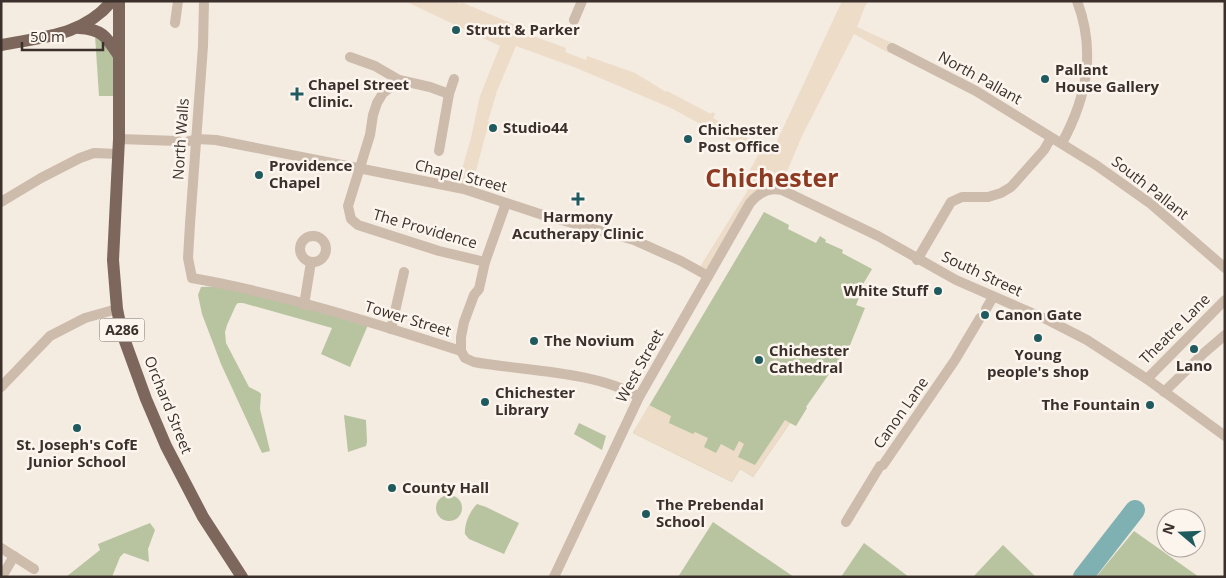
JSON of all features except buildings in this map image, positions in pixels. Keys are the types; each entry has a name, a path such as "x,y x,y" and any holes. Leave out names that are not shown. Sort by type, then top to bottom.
{"main road":[{"path":"1,45 62,34 79,28 101,13 112,1"},
{"name":"Orchard Street","path":"119,1 119,139 113,260 117,309 122,333 146,399 166,446 203,516 242,577"},
{"path":"79,28 94,30 104,34 119,56"}],"street":[{"path":"175,23 178,1"},
{"name":"North Walls","path":"192,278 188,258 193,140 203,46 204,1"},
{"path":"574,20 582,1"},
{"path":"1062,143 1081,101 1087,73 1087,45 1084,19 1076,1"},
{"name":"North Pallant","path":"892,48 976,91 1052,138"},
{"path":"350,57 375,66 399,80 430,87 449,94"},
{"path":"439,151 449,94 454,79"},
{"name":"The Providence","path":"399,80 383,93 373,115 370,135 348,206 351,219 358,225 439,252 485,262"},
{"path":"918,260 951,202 962,197 988,197 1001,193 1011,187 1044,150 1052,138"},
{"name":"South Pallant","path":"1052,138 1151,204 1225,268"},
{"path":"119,139 178,141"},
{"name":"Chapel Street","path":"193,140 216,140 464,189 634,240 681,261 708,276"},
{"path":"2,200 80,158 94,153 118,154"},
{"name":"South Street","path":"775,189 782,190 878,236 918,260 993,297 1072,332 1147,379 1225,436"},
{"name":"West Street","path":"554,577 640,397 708,276 753,199 762,192 775,189"},
{"path":"461,351 464,322 474,295 479,289 485,262 506,203"},
{"path":"304,305 311,262"},
{"path":"391,329 404,272"},
{"name":"Tower Street","path":"192,278 227,284 391,329 461,351 465,358 474,362 580,377 631,392 640,397"},
{"path":"986,309 993,297"},
{"name":"Theatre Lane","path":"1147,379 1225,300"},
{"path":"1,386 50,336 85,318 117,309"},
{"name":"Canon Lane","path":"846,522 880,466 883,465 955,360 980,318"},
{"path":"1167,394 1204,353 1225,335"},
{"path":"1,548 34,569"},
{"path":"3,575 14,556"}],"green space":[{"path":"95,35 115,56 115,96 99,96"},
{"path":"764,212 789,225 788,229 816,243 820,236 826,240 825,242 843,250 842,253 872,269 856,296 859,298 856,305 865,308 846,355 843,354 806,407 796,426 790,423 753,477 740,469 732,482 633,433"},
{"path":"228,286 368,325 350,367 321,354 332,328 243,303 236,305 225,332 226,343 249,387 261,394 260,409 270,451 262,453 221,364 202,314 198,295 201,287"},
{"path":"344,415 366,420 366,446 348,452"},
{"path":"579,423 606,436 602,450 574,434"},
{"path":"449,495 458,499 462,508 458,517 449,521 440,517 436,508 440,499"},
{"path":"477,504 519,523 504,554 469,539 465,534 468,518"},
{"path":"713,522 794,577 678,577"},
{"path":"150,523 155,530 148,549 149,562 124,553 120,557 112,577 66,577 100,550 98,544"},
{"path":"1134,531 1156,547 1156,558 1172,558 1199,577 1096,577"},
{"path":"864,543 909,577 841,577"},
{"path":"1003,545 1036,577 973,577"}],"shaded area":[{"path":"411,1 455,1 460,4 461,2 520,27 519,31 566,48 565,52 586,60 587,56 635,73 666,92 711,114 712,112 715,114 713,118 772,152 842,1 869,1 865,6 857,27 894,44 889,53 854,34 802,136 779,190 762,192 708,276 698,270 748,190 750,179 747,176 758,155 671,108 574,67 516,46 497,91 488,121 474,178 476,179 473,192 457,187 471,138 480,96 500,46 409,3","holes":["765,170 770,170 774,173 775,180 767,184 762,180 762,174"]},
{"path":"649,405 671,416 669,423 693,434 695,432 708,438 704,447 716,453 721,444 734,451 739,441 744,444 738,457 755,465 785,420 790,423 753,477 740,469 732,482 633,433"}],"waterway":[{"path":"1083,577 1135,510"}],"place":[{"name":"Strutt & Parker","path":"456,30"},
{"name":"Pallant House Gallery","path":"1045,79"},
{"name":"Chapel Street Clinic.","path":"297,94"},
{"name":"Studio44","path":"493,128"},
{"name":"Chichester Post Office","path":"688,139"},
{"name":"Providence Chapel","path":"259,175"},
{"name":"Harmony Acutherapy Clinic","path":"578,199"},
{"name":"White Stuff","path":"938,291"},
{"name":"Canon Gate","path":"985,315"},
{"name":"Young people's shop","path":"1038,338"},
{"name":"The Novium","path":"534,341"},
{"name":"Lano","path":"1194,349"},
{"name":"Chichester Cathedral","path":"759,360"},
{"name":"Chichester Library","path":"485,402"},
{"name":"The Fountain","path":"1150,405"},
{"name":"St. Joseph's CofE Junior School","path":"77,428"},
{"name":"County Hall","path":"392,488"},
{"name":"The Prebendal School","path":"646,514"}],"district":[{"name":"Chichester","path":"772,178"}]}
